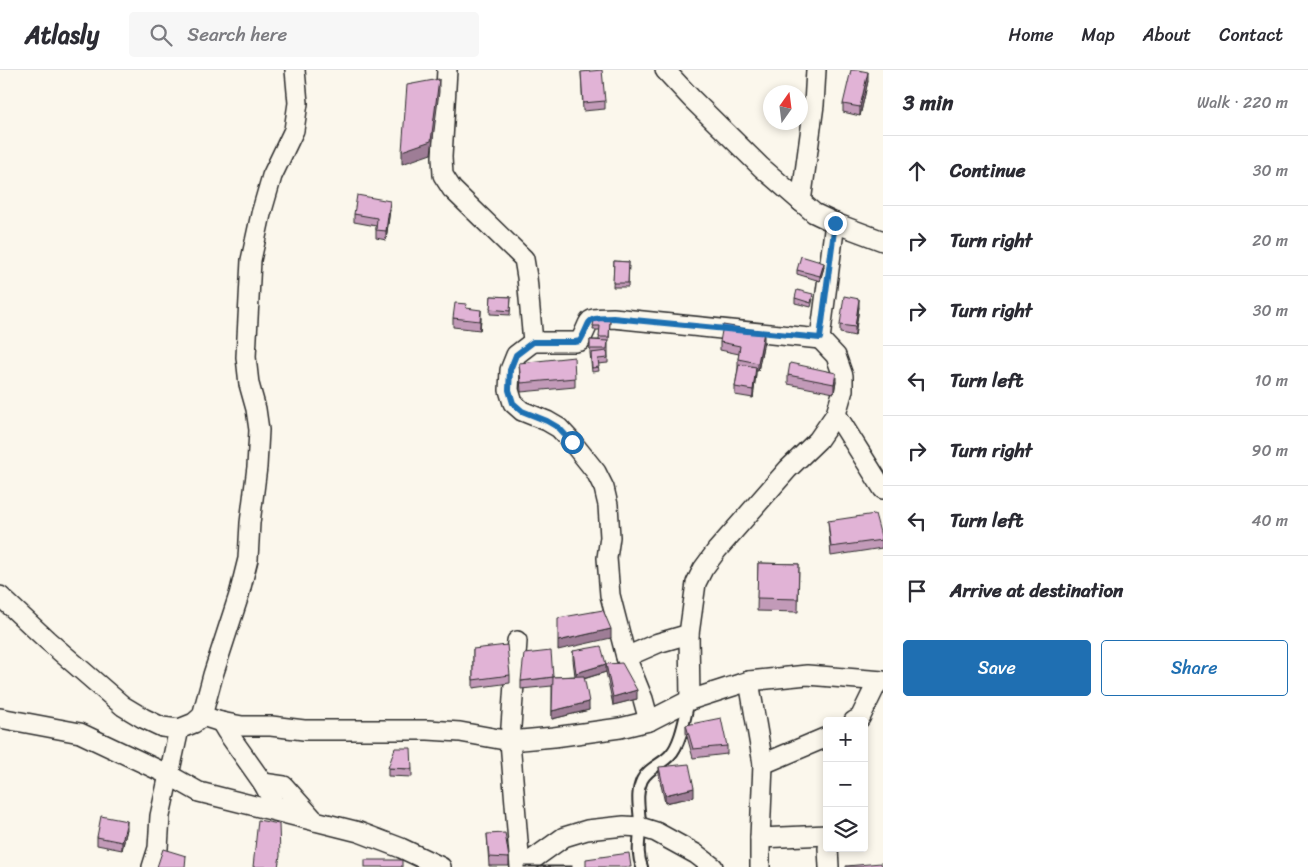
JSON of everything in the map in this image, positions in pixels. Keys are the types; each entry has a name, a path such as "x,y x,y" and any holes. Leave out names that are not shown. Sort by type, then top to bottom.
{"street":[{"path":"0,596 123,706 143,718 162,726 179,729 194,723 202,716 248,559 259,430 256,409 249,384 246,357 250,260 272,176 294,130 298,103 296,70"},
{"path":"447,70 442,157 444,175 452,189 524,259 528,277 533,342"},
{"path":"665,70 761,167 814,213 883,241"},
{"path":"801,202 814,105 816,70"},
{"path":"820,338 835,223"},
{"path":"648,721 643,699 626,657 610,596 607,558 610,537 608,506 604,488 596,472 559,428 522,411 513,403 509,390 510,370 516,355 533,342 580,341 589,321 595,318 820,338 836,356 843,376 842,390 836,414 818,440 788,469 717,550 703,569 696,583 689,634 690,700"},
{"path":"836,414 883,489"},
{"path":"626,657 658,643 689,634"},
{"path":"517,641 510,741 521,867 564,837 587,830 624,826 640,827 656,832 697,860 713,867"},
{"path":"202,716 242,726 271,726 304,730 428,730 460,732 510,741 620,728 648,721 690,700 749,681 807,675 880,681 861,717"},
{"path":"749,681 763,764 760,867"},
{"path":"0,718 80,732 169,775 199,792 359,832 401,848 441,867"},
{"path":"221,722 263,783 275,805 315,821"},
{"path":"152,867 158,848 160,816 179,729"},
{"path":"763,764 823,739"},
{"path":"760,838 823,835"},
{"path":"828,852 829,867"}],"lane":[{"path":"642,867 638,850 640,827 638,795 642,780 647,773 672,754 681,734 690,700"}],"building":[{"path":"602,70 605,101 583,103 581,72"},
{"path":"851,70 868,72 860,107 843,104"},
{"path":"439,79 431,141 402,151 407,85"},
{"path":"357,195 390,201 386,231 376,230 377,218 354,214"},
{"path":"801,256 824,263 820,276 797,270"},
{"path":"614,261 629,262 628,283 613,283"},
{"path":"797,290 813,294 811,303 795,298"},
{"path":"491,296 511,297 510,311 490,309"},
{"path":"844,296 859,299 855,327 840,325"},
{"path":"455,303 467,304 466,308 481,310 480,321 453,318"},
{"path":"594,319 610,320 609,337 599,337 600,326 593,326"},
{"path":"723,325 764,332 758,363 738,359 740,346 720,342"},
{"path":"590,340 608,341 607,349 590,349"},
{"path":"607,351 608,358 598,359 599,367 592,368 591,353"},
{"path":"574,357 575,378 521,383 519,363"},
{"path":"790,363 836,373 834,384 788,375"},
{"path":"739,364 756,367 753,390 735,387"},
{"path":"875,514 882,540 831,547 828,521"},
{"path":"758,563 799,564 798,599 757,598"},
{"path":"603,610 611,629 558,641 558,618"},
{"path":"507,645 510,675 473,680 473,649"},
{"path":"601,646 606,664 576,673 573,651"},
{"path":"551,651 553,677 521,681 524,654"},
{"path":"622,663 637,690 613,697 606,664"},
{"path":"584,676 589,702 552,711 553,677"},
{"path":"721,718 727,746 693,749 686,725"},
{"path":"395,748 411,748 412,769 388,768"},
{"path":"689,764 694,788 665,795 659,767"},
{"path":"101,816 127,821 122,842 97,837"},
{"path":"258,820 279,824 280,856 278,867 253,867"},
{"path":"505,833 509,858 489,857 487,834"},
{"path":"163,849 186,856 185,867 157,867"},
{"path":"629,853 631,867 586,867 586,859"},
{"path":"365,860 402,860 402,867 365,867"},
{"path":"881,863 882,867 846,867 846,866"},
{"path":"572,866 572,867 524,867"}],"route":[{"path":"572,442 559,428 522,411 513,403 509,390 510,370 516,355 533,342 580,341 589,321 595,318 613,318 820,338 835,223"}]}
